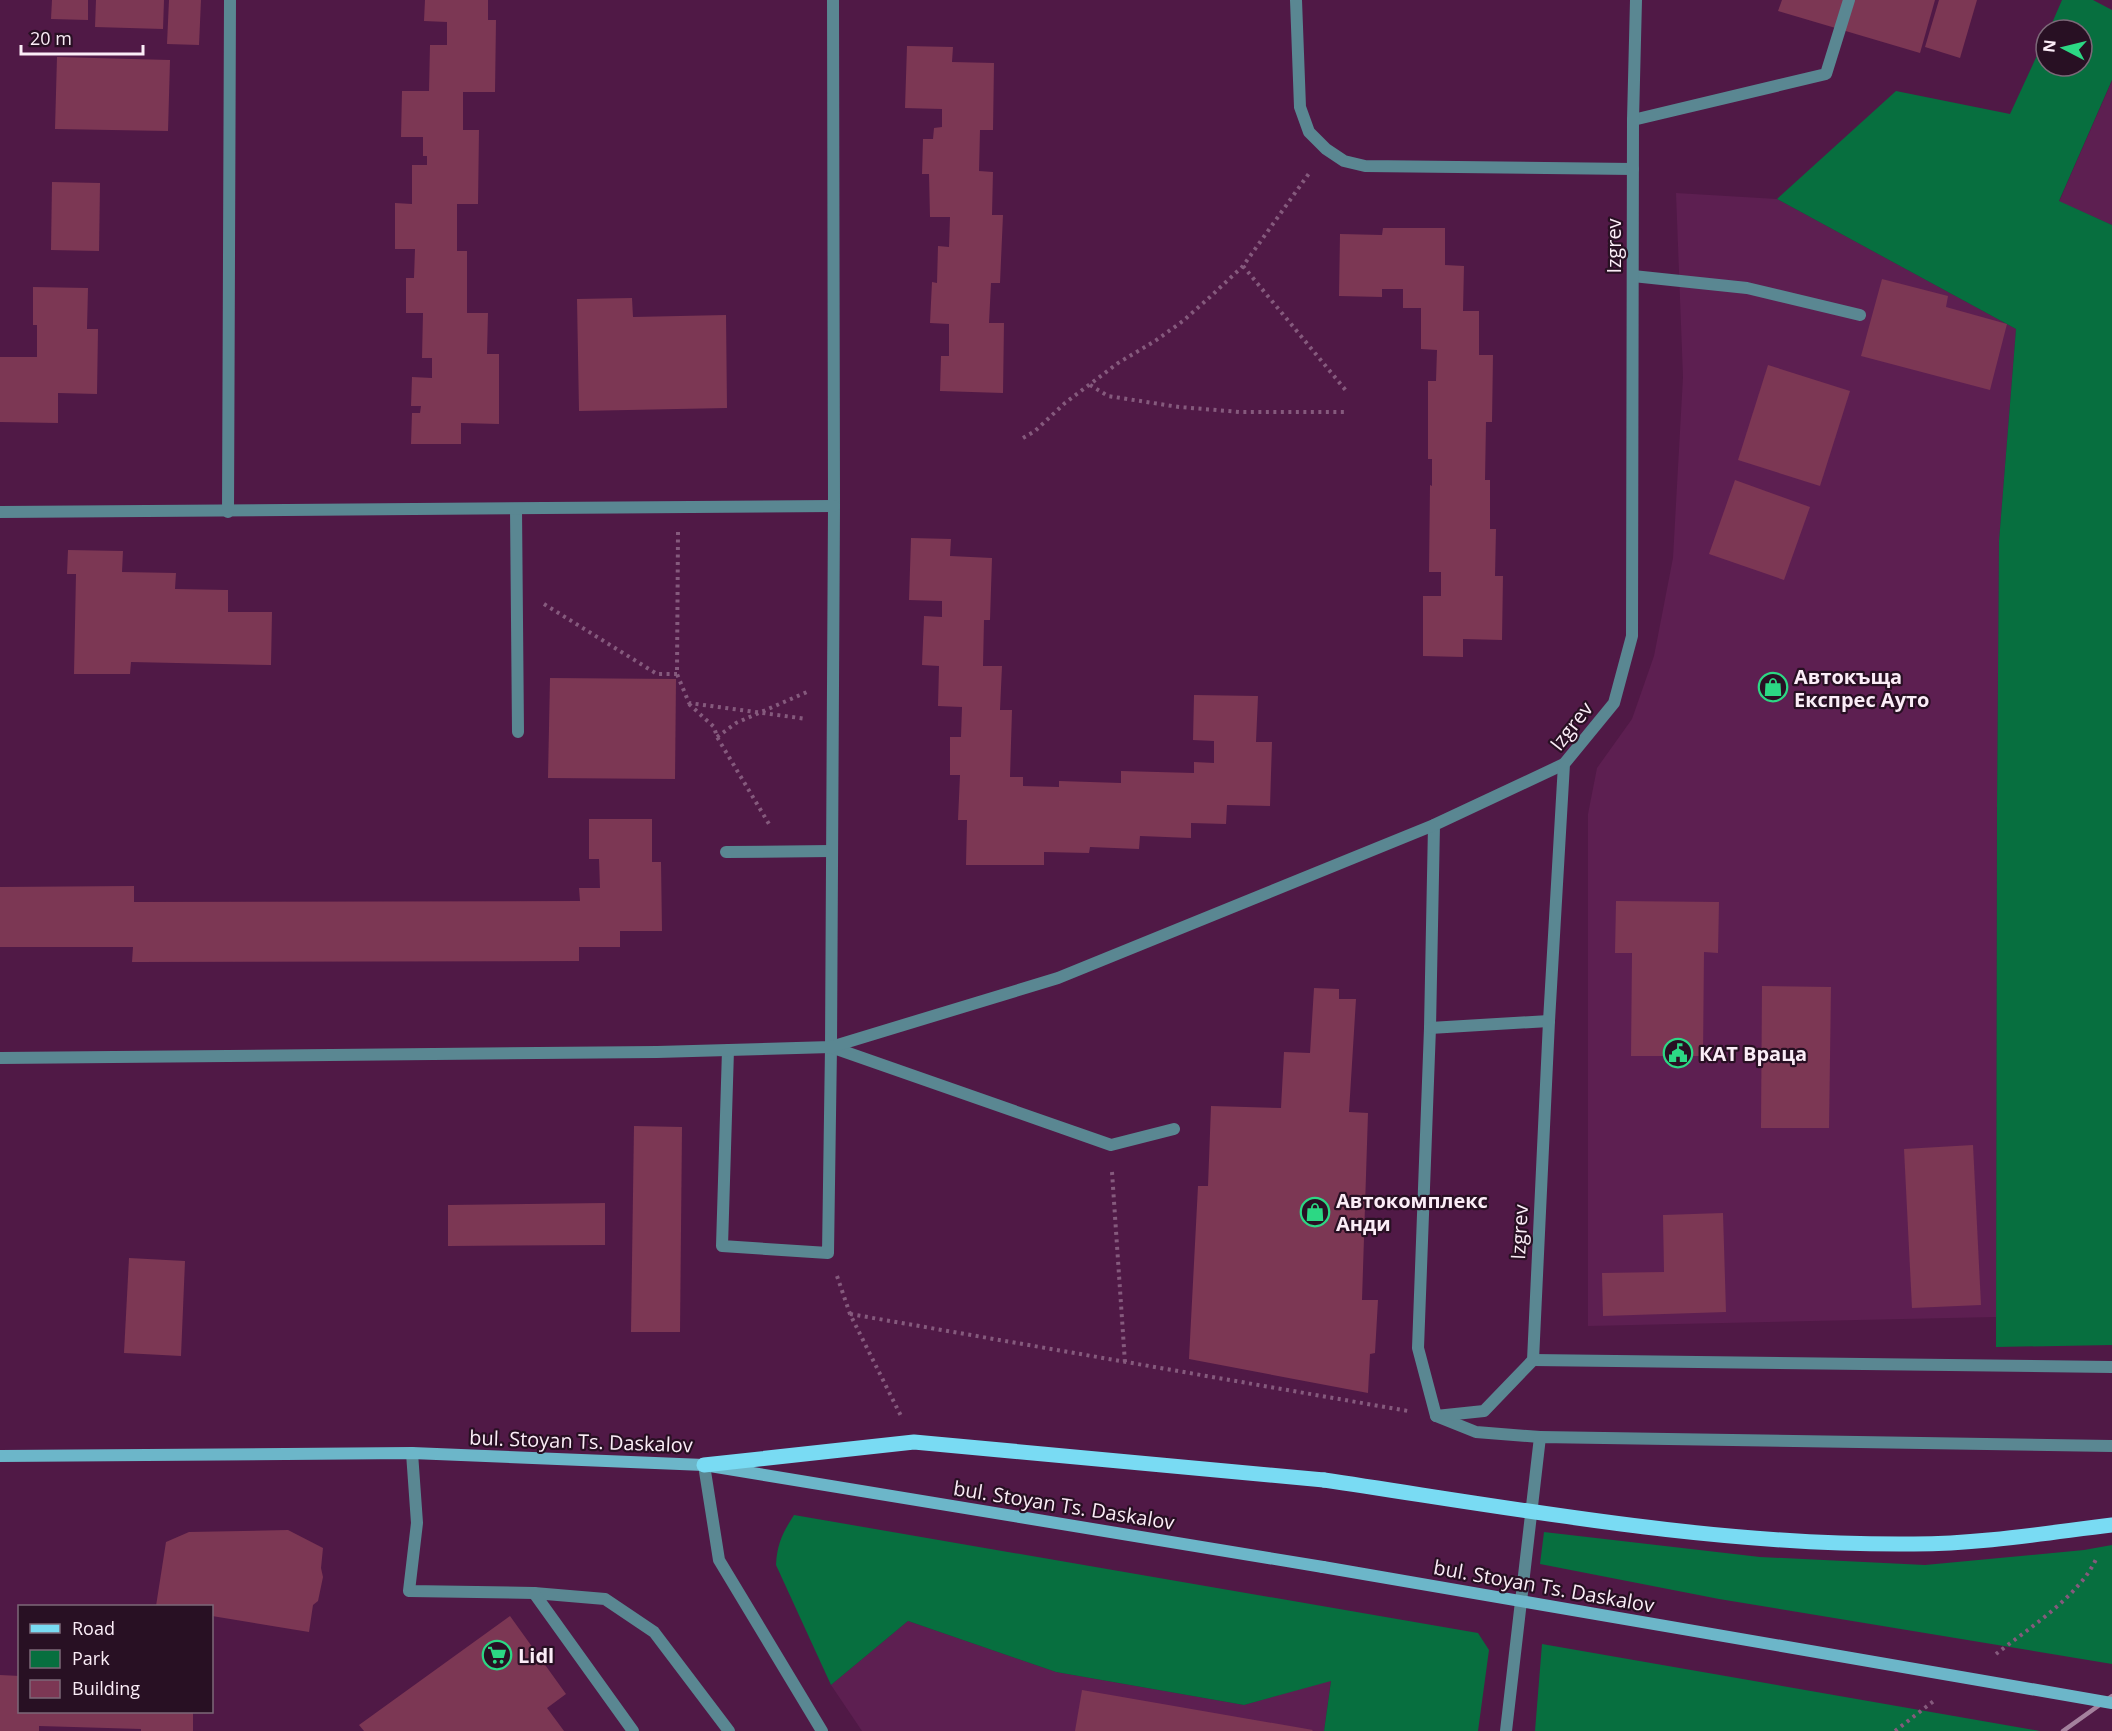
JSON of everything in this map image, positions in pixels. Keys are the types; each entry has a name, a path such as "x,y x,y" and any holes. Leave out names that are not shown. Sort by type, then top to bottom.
{"main road":[{"path":"704,1465 914,1442 1324,1480 1716,1536 1816,1542 1915,1544 2020,1537 2112,1525"}],"street":[{"path":"228,512 230,0"},
{"path":"728,1050 722,1246 828,1253 834,506 833,0"},
{"path":"1296,0 1300,107 1309,132 1326,149 1344,161 1365,166 1633,169"},
{"name":"Izgrev","path":"1533,1360 1564,764 1614,703 1632,636 1633,120 1636,0"},
{"path":"1633,120 1826,74 1850,0"},
{"path":"1633,276 1747,288 1860,315"},
{"path":"0,513 834,506"},
{"path":"516,509 518,732"},
{"path":"0,1058 831,1047 1058,978 1434,825 1564,764"},
{"path":"1434,825 1430,1028 1418,1348 1436,1416"},
{"path":"726,852 832,851"},
{"path":"1430,1028 1549,1021"},
{"path":"831,1047 1111,1144 1174,1128"},
{"path":"1436,1416 1484,1411 1533,1360 2112,1367"},
{"path":"1436,1416 1476,1432 1540,1437 2112,1446"},
{"path":"1506,1731 1540,1437"},
{"path":"412,1453 417,1523 409,1591 534,1593 605,1599 654,1632 729,1731"},
{"name":"bul. Stoyan Ts. Daskalov","path":"0,1456 412,1453 704,1465 1323,1567 2112,1703"},
{"path":"704,1465 719,1560 822,1731"},
{"path":"534,1593 633,1731"}],"path":[{"path":"1023,438 1089,384 1183,321 1243,266 1326,149"},
{"path":"1243,266 1348,393"},
{"path":"1089,384 1108,396 1179,407 1240,412 1348,412"},
{"path":"678,508 677,674 689,703 714,727 717,737 784,851"},
{"path":"518,588 657,674 677,674"},
{"path":"717,737 736,723 791,697 833,683"},
{"path":"689,703 833,723"},
{"path":"1111,1144 1125,1363"},
{"path":"828,1253 850,1314 914,1442"},
{"path":"850,1314 1436,1416"},
{"path":"1987,1661 2060,1605 2093,1566 2101,1548"},
{"path":"1895,1731 1941,1696"}],"shaded area":[{"path":"2112,81 2112,225 2059,202"},
{"path":"1676,193 1777,199 2016,329 1999,541 1996,1317 1588,1326 1588,814 1597,768 1632,719 1654,656 1673,558 1683,377"},
{"path":"908,1621 1056,1672 1244,1705 1331,1680 1324,1731 862,1731 831,1685"}],"green space":[{"path":"2062,0 2093,0 2112,10 2112,80 2059,201 2112,225 2112,1345 1996,1347 1999,541 2016,329 1777,199 1896,91 2010,114 2034,62 2034,78 2094,78 2094,18 2054,18"},
{"path":"794,1515 1478,1633 1489,1650 1478,1731 1324,1731 1331,1681 1244,1705 1056,1672 908,1621 831,1685 776,1565 781,1538"},
{"path":"1544,1532 1760,1557 1925,1565 2084,1550 2112,1545 2112,1664 1719,1599 1540,1564"},
{"path":"1542,1644 2040,1731 1535,1731"}],"building":[{"path":"52,0 88,0 88,20 51,19"},
{"path":"96,0 164,0 163,29 95,27"},
{"path":"169,0 201,0 199,45 167,44"},
{"path":"425,0 488,0 488,20 496,20 495,92 463,92 463,130 479,130 478,204 457,204 457,251 467,251 467,313 488,313 487,354 499,354 499,424 461,423 461,444 411,444 412,413 420,413 421,406 411,406 412,377 432,378 432,358 422,358 423,313 406,313 406,278 414,278 415,249 395,249 395,203 412,204 412,165 427,165 427,156 423,156 423,137 401,137 402,91 429,91 430,45 447,45 447,22 424,21"},
{"path":"1782,0 1935,0 1920,53 1778,11"},
{"path":"1939,0 1977,0 1960,58 1925,47"},
{"path":"907,46 953,47 952,62 994,63 993,130 980,130 979,171 993,172 992,215 1003,215 1000,283 991,283 989,323 1004,323 1003,393 940,391 941,356 949,356 949,324 930,323 932,282 937,283 938,246 949,247 950,217 930,217 929,174 922,174 923,139 933,139 934,128 942,127 942,109 905,108"},
{"path":"57,57 170,60 168,131 55,129"},
{"path":"52,182 100,183 99,251 51,250"},
{"path":"1383,228 1445,228 1445,265 1464,266 1463,311 1479,311 1479,355 1493,355 1492,422 1486,422 1485,480 1490,480 1490,529 1496,529 1495,576 1503,576 1502,640 1463,639 1463,657 1423,656 1423,596 1441,596 1441,572 1429,572 1432,459 1428,459 1428,381 1436,381 1437,350 1421,349 1421,308 1403,308 1403,289 1382,289 1382,297 1339,296 1340,234 1382,235"},
{"path":"1882,279 1948,296 1946,307 2007,324 1990,390 1861,356"},
{"path":"33,287 88,288 87,329 98,329 97,394 58,393 58,423 0,422 0,357 37,357 37,325 33,325"},
{"path":"632,298 633,317 726,315 727,408 579,411 577,299"},
{"path":"1768,365 1850,391 1820,486 1738,460"},
{"path":"1735,480 1810,507 1784,580 1709,554"},
{"path":"911,538 951,539 950,556 992,558 990,620 984,620 983,666 1002,666 1000,710 1012,710 1010,777 1023,777 1023,786 1059,787 1059,781 1121,783 1121,771 1194,773 1194,762 1214,763 1214,741 1193,740 1194,695 1258,696 1256,742 1272,742 1270,806 1227,805 1226,824 1191,823 1191,838 1140,836 1139,849 1090,847 1089,853 1044,852 1044,865 966,865 967,820 958,820 960,775 950,775 950,737 961,737 962,707 938,706 939,666 922,665 924,616 942,617 942,601 909,600"},
{"path":"68,550 123,551 122,572 176,573 175,589 228,590 228,612 272,612 271,665 131,662 130,674 74,674 76,574 67,574"},
{"path":"550,678 676,679 675,779 548,778"},
{"path":"589,819 652,819 652,862 661,862 662,931 620,931 620,947 579,947 579,961 132,962 133,947 0,947 0,887 134,886 134,902 580,901 579,888 600,888 599,859 589,859"},
{"path":"1616,901 1719,902 1718,953 1704,952 1703,1056 1631,1056 1632,953 1615,953"},
{"path":"1762,986 1831,987 1829,1128 1761,1128"},
{"path":"1314,988 1339,989 1339,999 1356,999 1349,1112 1368,1113 1362,1300 1378,1300 1375,1353 1370,1354 1368,1393 1189,1359 1198,1186 1208,1186 1211,1106 1281,1108 1284,1052 1310,1053"},
{"path":"634,1126 682,1127 680,1332 631,1332"},
{"path":"1973,1145 1981,1305 1912,1308 1904,1149"},
{"path":"605,1203 605,1245 448,1246 448,1205"},
{"path":"1723,1213 1726,1312 1603,1316 1602,1273 1664,1272 1663,1215"},
{"path":"129,1258 185,1261 181,1356 124,1353"},
{"path":"288,1530 323,1548 321,1568 323,1577 318,1601 313,1605 309,1632 213,1616 213,1605 156,1605 166,1542 189,1532"},
{"name":"Lidl","path":"510,1616 566,1694 547,1708 564,1731 364,1731 359,1725"},
{"path":"0,1675 18,1676 18,1713 193,1713 193,1731 39,1726 39,1731 0,1731"},
{"path":"1082,1690 1313,1730 1075,1731"}],"railway":[{"path":"2063,1731 2112,1696"}],"place":[{"name":"Автокъща Експрес Ауто","path":"1773,687"},
{"name":"КАТ Враца","path":"1678,1053"},
{"name":"Автокомплекс Анди","path":"1315,1212"},
{"name":"Lidl","path":"497,1655"}]}
